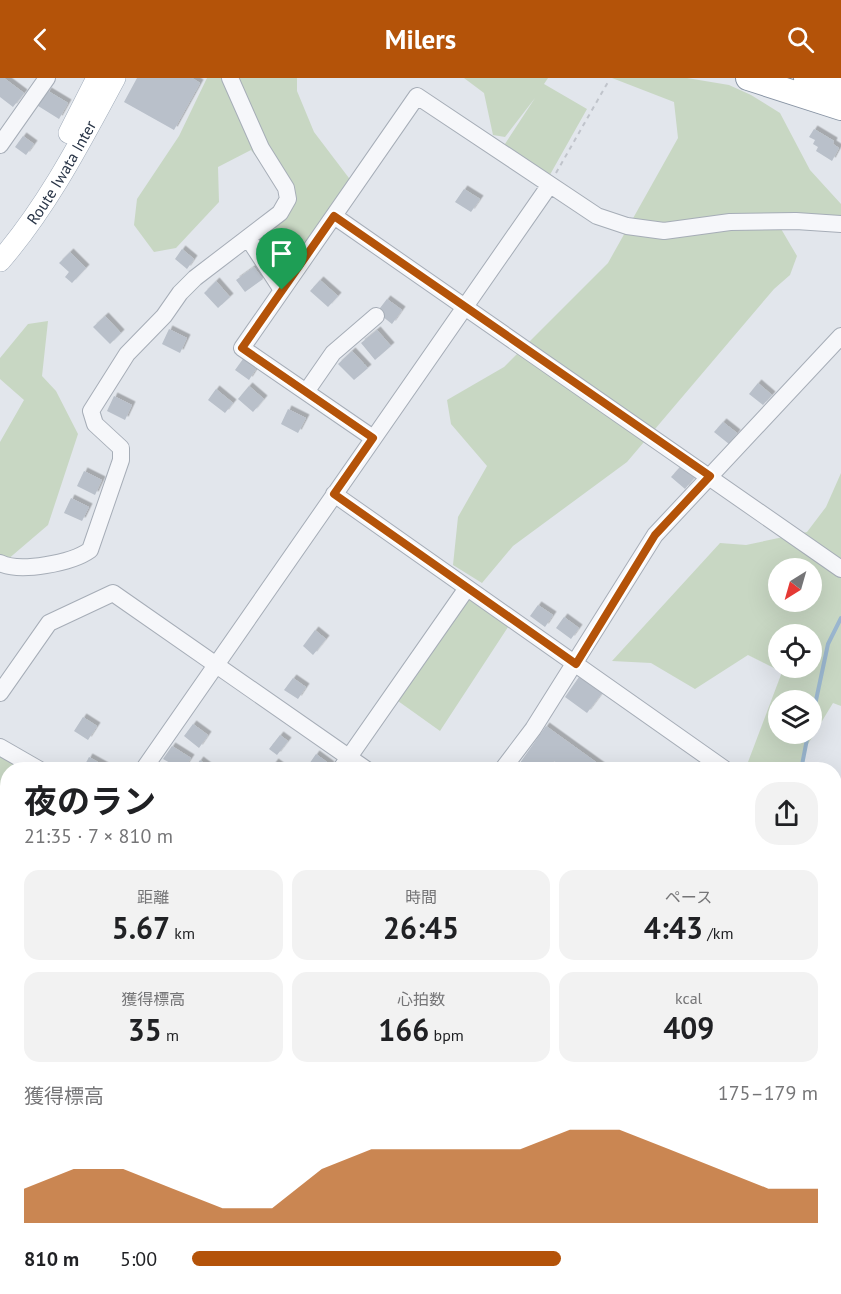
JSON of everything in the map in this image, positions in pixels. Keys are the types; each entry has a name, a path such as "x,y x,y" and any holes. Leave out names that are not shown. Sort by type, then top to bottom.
{"highway":[{"path":"729,78 806,83 841,108"},
{"path":"748,78 806,83 841,90"}],"main road":[{"name":"Route Iwata Inter","path":"0,239 23,211 97,78"},
{"name":"Route Iwata Inter","path":"0,261 33,219 76,149 115,78"}],"street":[{"path":"0,146 47,78"},
{"path":"0,563 20,569 80,557 90,550 121,460 122,448 95,424 92,411 127,354 164,316 180,293 195,278 280,213 288,199 286,188 261,148 230,78"},
{"path":"373,438 242,348 417,96 597,216 664,231 730,222 841,224"},
{"path":"149,762 549,186"},
{"path":"334,216 841,569"},
{"path":"248,238 282,290"},
{"path":"306,392 333,352 376,316"},
{"path":"508,762 576,664 655,535 841,336"},
{"path":"334,494 576,664 704,762"},
{"path":"345,762 467,588"},
{"path":"0,693 49,623 113,593 216,664 343,762"},
{"path":"0,747 26,762"}],"path":[{"path":"549,186 608,82"}],"green space":[{"path":"207,78 297,78 297,91 314,132 355,186 282,290 248,238 288,199 251,150 218,167 219,202 176,248 154,252 134,225 137,199 179,136"},
{"path":"464,78 548,78 544,84 587,109 547,180 501,150 535,98 505,137 493,135 484,93"},
{"path":"612,78 687,78 729,85 751,95 780,113 810,170 841,204 841,225 777,222 797,256 790,275 774,289 627,462 513,546 482,583 453,565 458,517 487,466 451,424 447,400 504,367 608,263 678,138 674,102"},
{"path":"48,321 42,376 56,391 78,434 48,525 0,566 0,442 24,400 0,379 0,358 28,324"},
{"path":"841,473 841,706 833,703 822,721 822,690 775,690 780,678 822,678 822,624 768,624 768,665 748,655 695,689 651,663 612,661 720,543 746,545 807,532 826,507"},
{"path":"467,588 512,621 440,731 391,696"},
{"path":"768,709 768,744 808,744 801,762 748,762"},
{"path":"0,749 20,762 0,762"}],"building":[{"path":"0,78 4,78 24,93 13,107 0,97"},
{"path":"137,78 192,78 200,83 174,130 124,102"},
{"path":"48,91 68,103 59,119 35,104 41,94 44,97"},
{"path":"814,129 834,141 833,144 839,148 832,161 816,151 818,147 813,144 815,140 809,137"},
{"path":"23,136 34,144 26,155 15,147"},
{"path":"464,189 480,199 471,212 455,202"},
{"path":"182,249 194,259 187,269 175,259"},
{"path":"70,252 86,268 72,283 65,277 69,272 59,263"},
{"path":"254,267 263,279 245,292 236,280"},
{"path":"320,280 338,296 328,307 310,291"},
{"path":"216,281 230,297 218,308 204,293"},
{"path":"387,299 402,310 392,324 377,312"},
{"path":"105,316 121,333 110,344 93,327"},
{"path":"169,329 187,338 180,353 162,344"},
{"path":"377,330 391,346 375,360 361,343"},
{"path":"352,351 368,368 354,380 338,364"},
{"path":"243,359 256,369 249,380 235,370"},
{"path":"758,383 772,395 763,405 749,394"},
{"path":"249,386 264,399 253,412 238,399"},
{"path":"216,389 233,403 225,413 208,400"},
{"path":"114,396 132,405 125,420 107,411"},
{"path":"288,409 306,418 298,433 281,424"},
{"path":"723,422 737,433 729,444 714,432"},
{"path":"680,467 694,478 685,489 671,477"},
{"path":"84,471 102,480 95,495 77,486"},
{"path":"71,498 89,507 82,521 64,513"},
{"path":"538,605 553,615 545,627 530,616"},
{"path":"564,617 579,628 571,639 556,628"},
{"path":"315,630 326,639 313,655 303,646"},
{"path":"579,677 602,693 587,713 565,697"},
{"path":"293,678 306,687 298,699 284,690"},
{"path":"83,717 97,726 88,740 74,731"},
{"path":"193,724 208,735 199,748 184,736"},
{"path":"546,726 596,762 554,761 521,762"},
{"path":"280,735 288,741 277,755 269,749"},
{"path":"172,746 191,758 188,762 168,762 163,759"},
{"path":"316,754 327,762 310,762"},
{"path":"89,757 98,762 86,762"}],"waterway":[{"path":"818,690 828,644 841,618"},
{"path":"803,762 806,744"}],"route":[{"path":"334,216 710,476 655,535 576,664 515,624 334,494 373,438 242,348 282,290 334,216"}]}
